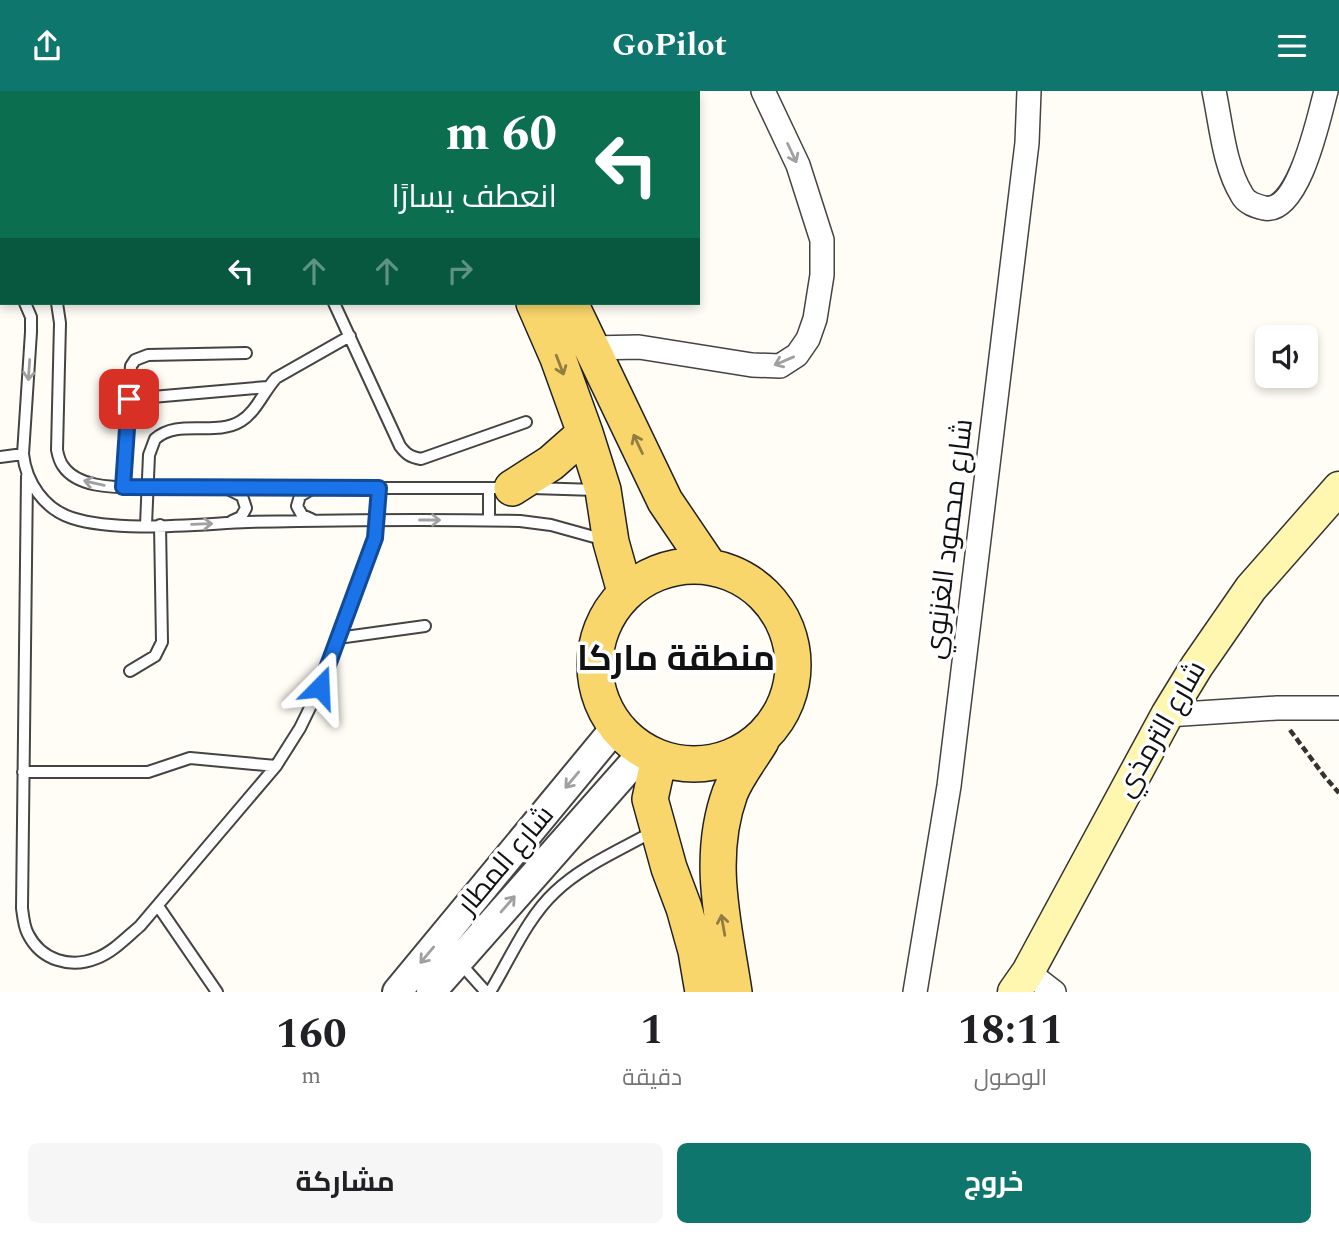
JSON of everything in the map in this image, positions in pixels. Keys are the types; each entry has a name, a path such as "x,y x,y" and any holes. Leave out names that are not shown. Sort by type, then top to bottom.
{"main road":[{"path":"535,305 558,358 603,490 611,542 625,592"},
{"path":"571,305 665,501 709,566"},
{"path":"501,488 551,463 585,433"},
{"name":"شارع الترمذي","path":"1021,982 1167,715 1213,641 1251,588 1339,488"},
{"path":"603,490 640,493 665,501"},
{"path":"734,992 717,890 720,826 731,790 782,711 792,685 793,658 788,632 776,608 758,588 735,573 709,566 687,565 664,569 625,592 609,612 599,634 594,658 596,683 603,706 616,727 651,755 681,764 705,764 728,759 749,748 767,732"},
{"path":"651,755 650,799 696,951 703,992"}],"street":[{"path":"592,348 639,347 752,365 780,366 797,355 808,339 815,319 822,275 821,240 798,165 763,91"},
{"name":"شارع محمود الغزنوي","path":"915,992 949,786 1027,143 1029,91"},
{"path":"1213,91 1232,172 1243,198 1256,206 1270,209 1282,203 1304,166 1326,91"},
{"path":"1167,715 1277,708 1339,708"},
{"name":"شارع المطار","path":"397,992 616,727"},
{"name":"شارع المطار","path":"431,992 651,755"},
{"path":"1021,982 1054,992"}],"lane":[{"path":"26,305 31,317 31,332 23,454 27,476 22,908 26,932 38,950 56,961 78,963 99,958 131,935 276,766 300,728 320,687 370,555 378,520 379,488"},
{"path":"57,305 60,323 57,450 63,466 76,477 93,484 228,489 603,490"},
{"path":"335,305 400,446 412,458 421,459 526,422"},
{"path":"146,525 150,446 162,433 170,429 230,426 243,420 253,411 267,387 287,370 350,336"},
{"path":"123,487 131,366 142,356 246,353"},
{"path":"129,399 267,387"},
{"path":"0,457 23,454"},
{"path":"27,476 37,493 52,507 69,517 109,524 489,520 551,524 611,542"},
{"path":"489,520 501,488"},
{"path":"226,523 241,517 246,508 242,496 228,489"},
{"path":"313,489 300,496 297,506 302,515 315,521"},
{"path":"130,671 155,656 162,642 160,525"},
{"path":"338,638 425,626"},
{"path":"23,772 148,772 190,758 276,766"},
{"path":"458,961 488,992 532,921 555,892 576,876 658,829"},
{"path":"158,906 217,992"}],"path":[{"path":"1296,740 1339,793"}],"district":[{"name":"منطقة ماركا","path":"676,659"}],"route":[{"path":"129,399 123,487 379,488 378,520 370,555 320,687"}]}
